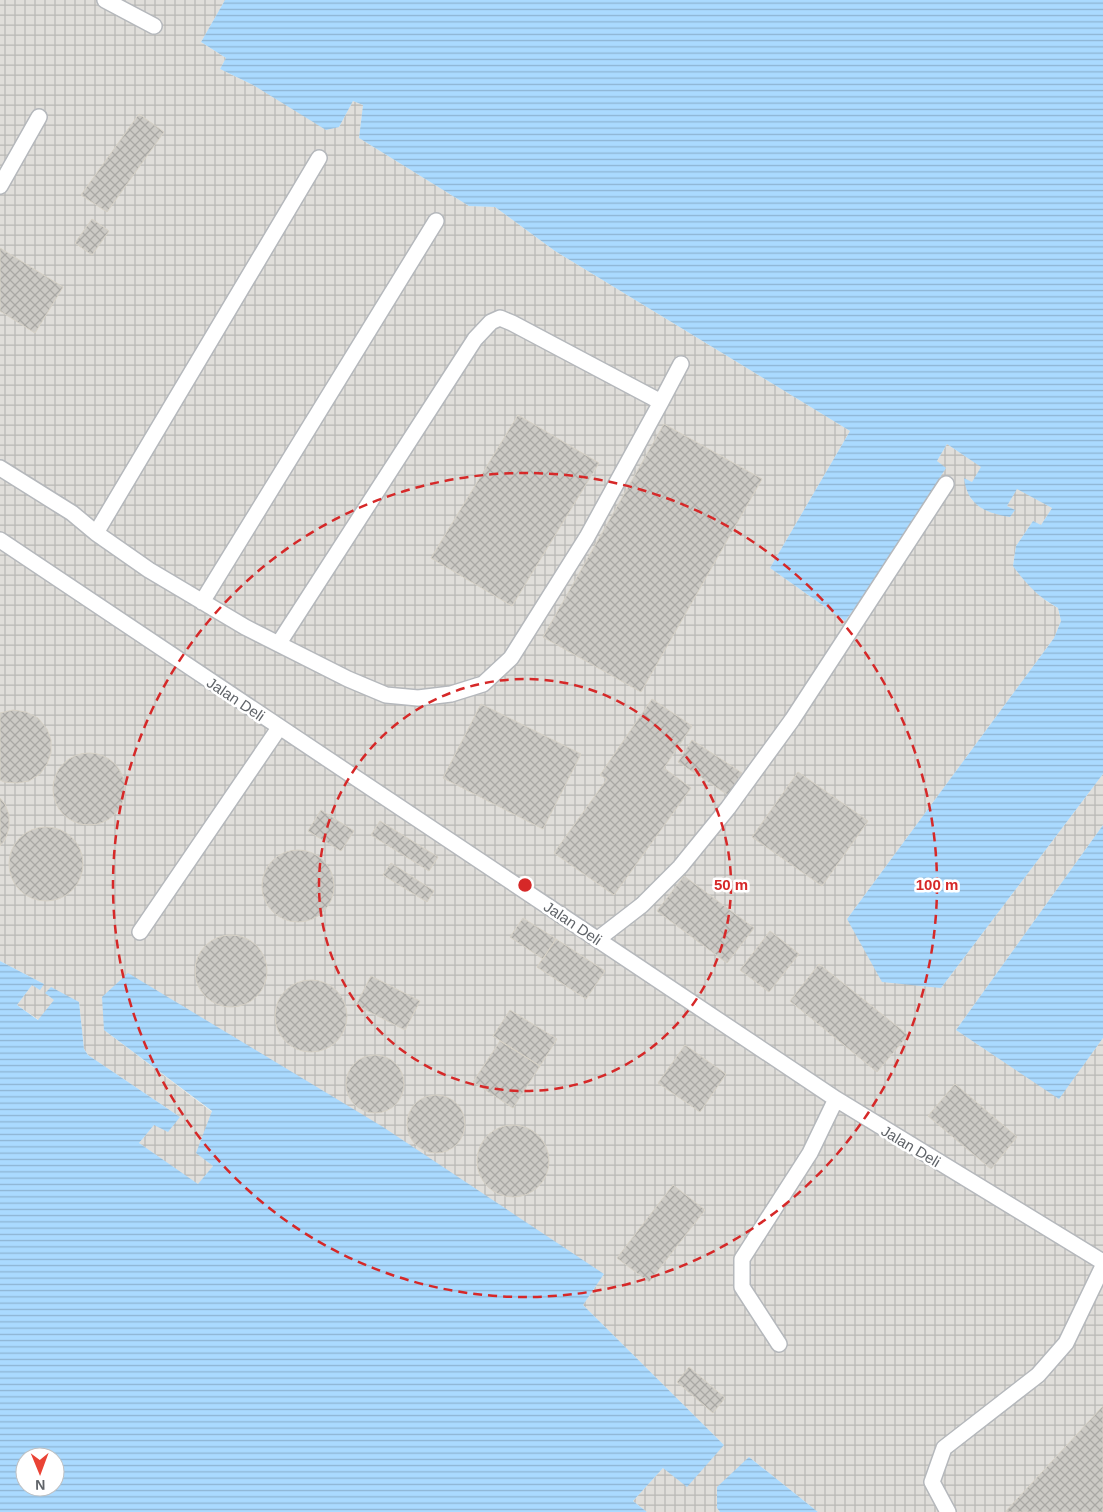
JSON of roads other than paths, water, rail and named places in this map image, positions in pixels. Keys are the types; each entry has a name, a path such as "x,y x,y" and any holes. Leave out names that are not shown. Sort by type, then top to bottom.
{"lane":[{"path":"105,0 154,26"},
{"path":"0,186 39,117"},
{"path":"96,533 319,158"},
{"path":"202,602 436,221"},
{"path":"279,644 475,339 491,322 500,318 512,323 661,402"},
{"path":"0,468 72,513 96,533 148,570 245,627 348,679 386,695 418,698 451,694 483,684 511,658 587,536 681,364"},
{"path":"598,939 642,905 680,867 728,808 792,720 946,484"},
{"name":"Jalan Deli","path":"0,540 836,1099 1103,1264"},
{"path":"140,932 279,728"},
{"path":"779,1344 742,1287 742,1259 810,1154 836,1099"},
{"path":"948,1512 932,1482 944,1448 1038,1374 1066,1343 1103,1264"}],"water":[{"path":"225,0 1103,0 1103,774 941,988 882,982 847,919 1054,638 1061,621 1058,608 1033,590 1013,566 1016,546 1033,521 1041,525 1052,508 1017,489 1007,506 1015,510 1010,517 985,510 973,501 969,495 964,478 972,482 981,467 947,444 937,461 946,468 872,585 845,621 770,568 850,431 555,251 495,207 469,206 359,138 363,105 353,101 339,127 326,130 253,85 220,69 226,58 201,42"},
{"path":"1103,825 1103,1038 1059,1099 956,1030"},
{"path":"0,961 44,984 40,990 32,985 17,1005 38,1020 54,1000 45,993 51,987 79,1002 84,1049 88,1055 180,1117 168,1132 154,1125 139,1143 198,1184 213,1166 196,1153 212,1111 104,1030 102,997 128,973 383,1127 604,1274 583,1305 724,1445 687,1487 663,1468 633,1501 647,1512 0,1512"},
{"path":"749,1457 818,1512 720,1512 717,1508 717,1487"}]}
